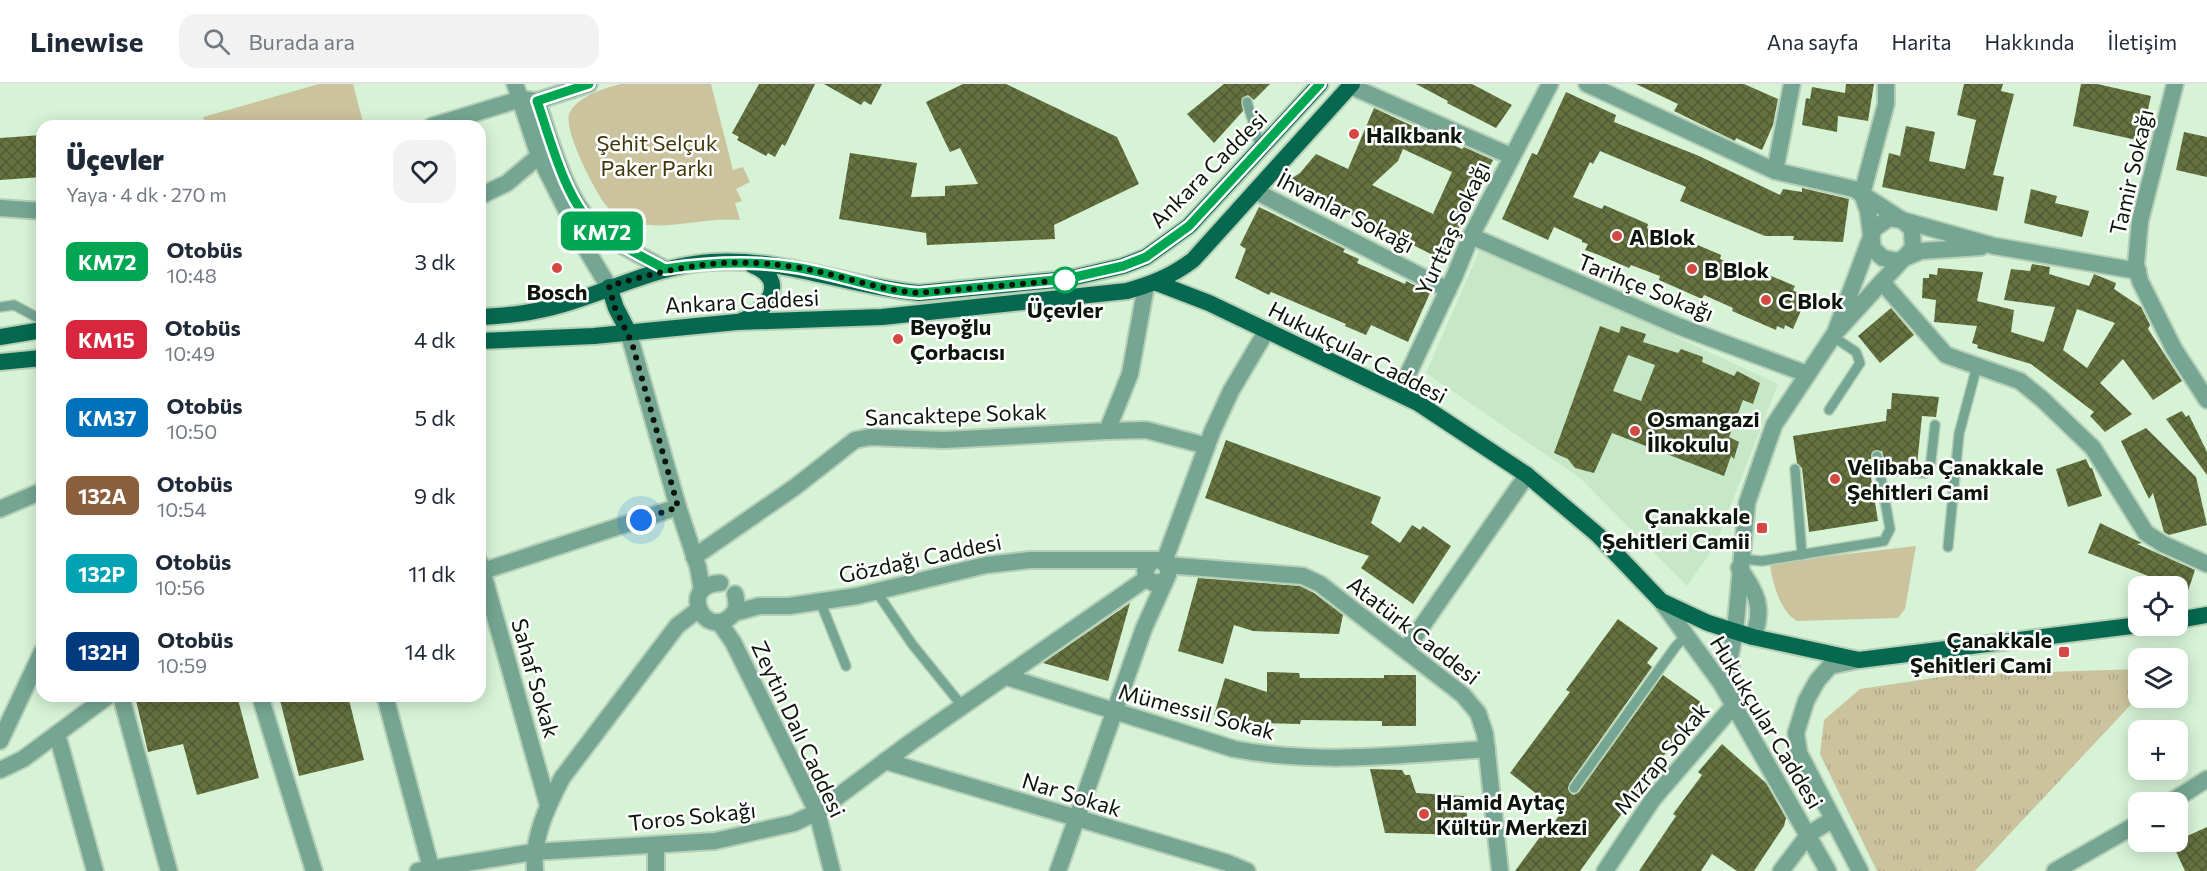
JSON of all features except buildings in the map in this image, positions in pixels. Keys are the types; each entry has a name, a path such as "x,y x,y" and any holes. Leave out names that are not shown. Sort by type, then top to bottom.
{"main road":[{"name":"Ankara Caddesi","path":"486,316 536,311 665,269 712,262 793,267 897,291 919,293 1066,279 1100,272 1146,257 1189,226 1320,84"},
{"name":"Ankara Caddesi","path":"486,341 594,336 738,322 882,317 1127,291 1151,284 1177,273 1193,260 1351,85"},
{"path":"738,322 752,317 764,307 770,297 772,283 768,274 750,264"},
{"name":"Hukukçular Caddesi","path":"1151,284 1209,303 1399,393 1527,475 1598,536 1661,601 1735,632 1859,660 2128,625"},
{"path":"609,286 615,308 628,331"},
{"path":"0,337 36,331"},
{"path":"0,362 36,359"},
{"path":"2188,618 2207,615"}],"street":[{"path":"450,120 525,95 589,84"},
{"name":"Yurttaş Sokağı","path":"1399,393 1471,236 1550,84"},
{"path":"1587,84 1775,171 1846,185 1902,220 1912,229 1914,235 1912,248 1834,335 1774,425 1747,503 1735,632 1730,656 1734,705"},
{"path":"1775,171 1792,84"},
{"path":"1886,84 1886,104 1862,194 1868,211 1873,249 1878,255 1890,261 1921,251 1994,246"},
{"name":"Tamir Sokağı","path":"2138,272 2136,244 2140,221 2175,84"},
{"path":"1351,85 1511,156"},
{"path":"525,95 539,156 586,249 609,286"},
{"path":"525,95 582,211 606,234 665,269"},
{"path":"486,192 507,183 539,156"},
{"name":"İhvanlar Sokağı","path":"1255,191 1448,290"},
{"path":"0,208 36,211"},
{"path":"1834,335 1878,224 1883,220 1902,220 1994,246 2138,272 2174,349 2207,400"},
{"name":"Tarihçe Sokağı","path":"1471,236 1678,326 1807,374"},
{"path":"1882,282 1946,355 2020,381 2042,399 2093,448 2146,532 2163,544 2207,564"},
{"path":"1107,431 1130,374 1151,284"},
{"path":"1058,871 1144,628 1157,572 1231,391 1267,330"},
{"path":"628,331 696,562 702,590"},
{"name":"Sancaktepe Sokak","path":"696,562 855,440 870,437 944,440 1146,430 1207,446"},
{"path":"1406,649 1527,475"},
{"path":"0,509 36,494"},
{"path":"486,567 678,507"},
{"name":"Gözdağı Caddesi","path":"728,618 759,606 789,606 876,591 986,564 1030,560 1091,560 1157,572"},
{"name":"Gözdağı Caddesi","path":"696,562 720,583 732,589 735,594 759,606"},
{"path":"1740,563 1756,590 1759,603 1757,626 1753,637"},
{"name":"Atatürk Caddesi","path":"1157,572 1198,568 1303,576 1320,584 1463,694 1478,713 1487,749 1500,871"},
{"name":"Toros Sokağı","path":"425,870 533,852 715,841 794,823 817,812 885,761 1157,572"},
{"path":"720,583 713,583 702,590 699,596 699,609 706,619 728,618 735,594"},
{"name":"Sahaf Sokak","path":"486,587 548,805"},
{"name":"Hukukçular Caddesi","path":"1661,601 1688,635 1734,705 1828,871"},
{"path":"535,871 533,852 548,805 562,778 677,626 699,609"},
{"name":"Zeytin Dalı Caddesi","path":"728,618 733,642 817,812 832,871"},
{"name":"Hukukçular Caddesi","path":"1859,660 1830,666 1822,674 1806,701 1796,733 1799,753 1860,871"},
{"path":"0,741 36,665"},
{"name":"Mümessil Sokak","path":"1007,677 1114,713 1233,749 1291,758 1356,759 1487,749"},
{"path":"0,770 23,759 100,702"},
{"path":"123,702 169,871"},
{"path":"262,702 314,871"},
{"path":"386,702 425,870"},
{"name":"Mızrap Sokak","path":"1605,871 1653,798 1734,705"},
{"path":"57,734 95,871"},
{"name":"Nar Sokak","path":"885,761 1075,819 1205,864 1246,871"},
{"path":"2187,792 2207,779"},
{"path":"1781,871 1809,834 1833,819"},
{"path":"2055,871 2128,829"},
{"path":"656,845 656,871"}],"lane":[{"path":"1246,102 1261,149"},
{"path":"0,307 14,305 36,317"},
{"path":"1829,410 1860,363 1856,352 1834,335"},
{"path":"1948,547 1959,434 1977,366"},
{"path":"1879,469 1925,473 1930,470 1935,425"},
{"path":"1740,563 1880,543 1887,538 1890,529 1877,456"},
{"path":"1795,469 1802,555"},
{"path":"876,591 912,644 963,707"},
{"path":"820,601 846,666"},
{"path":"1574,788 1676,646 1688,635"}],"shaded area":[{"name":"Osmangazi İlkokulu","path":"1481,247 1778,384 1720,533 1708,556 1687,586 1580,478 1426,373"}],"green space":[{"path":"319,84 353,84 362,120 204,120 203,117"},
{"name":"Şehit Selçuk Paker Parkı","path":"621,84 711,84 733,170 743,167 750,182 736,189 742,201 735,203 740,220 726,219 668,225 639,224 617,216 609,209 600,197 580,158 570,130 569,119 570,112 579,101 600,90"},
{"path":"1916,546 1905,609 1898,618 1797,621 1791,617 1782,604 1775,587 1770,563"},
{"path":"2128,669 2128,708 1975,871 1877,871 1820,754 1824,720 1860,689 1954,675"}],"bus line":[{"name":"KM72","path":"589,84 537,101 569,187 582,211 593,225 606,234 665,269 712,262 793,267 897,291 919,293 970,290 1066,279 1123,266 1146,257 1189,226 1320,84"}],"place":[{"name":"Halkbank","path":"1354,134"},
{"name":"A Blok","path":"1617,236"},
{"name":"Bosch","path":"557,268"},
{"name":"B Blok","path":"1692,269"},
{"name":"Üçevler","path":"1065,280"},
{"name":"C Blok","path":"1766,300"},
{"name":"Beyoğlu Çorbacısı","path":"898,339"},
{"name":"Osmangazi İlkokulu","path":"1635,431"},
{"name":"Velibaba Çanakkale Şehitleri Cami","path":"1835,479"},
{"name":"Çanakkale Şehi̇tleri̇ Cami̇i̇","path":"1762,528"},
{"name":"Çanakkale Şehitleri Cami","path":"2064,652"},
{"name":"Hamid Aytaç Kültür Merkezi","path":"1424,814"}],"route":[{"path":"641,520 678,507 632,343 615,308 609,286 665,269 712,262 793,267 897,291 919,293 1065,280"}]}
